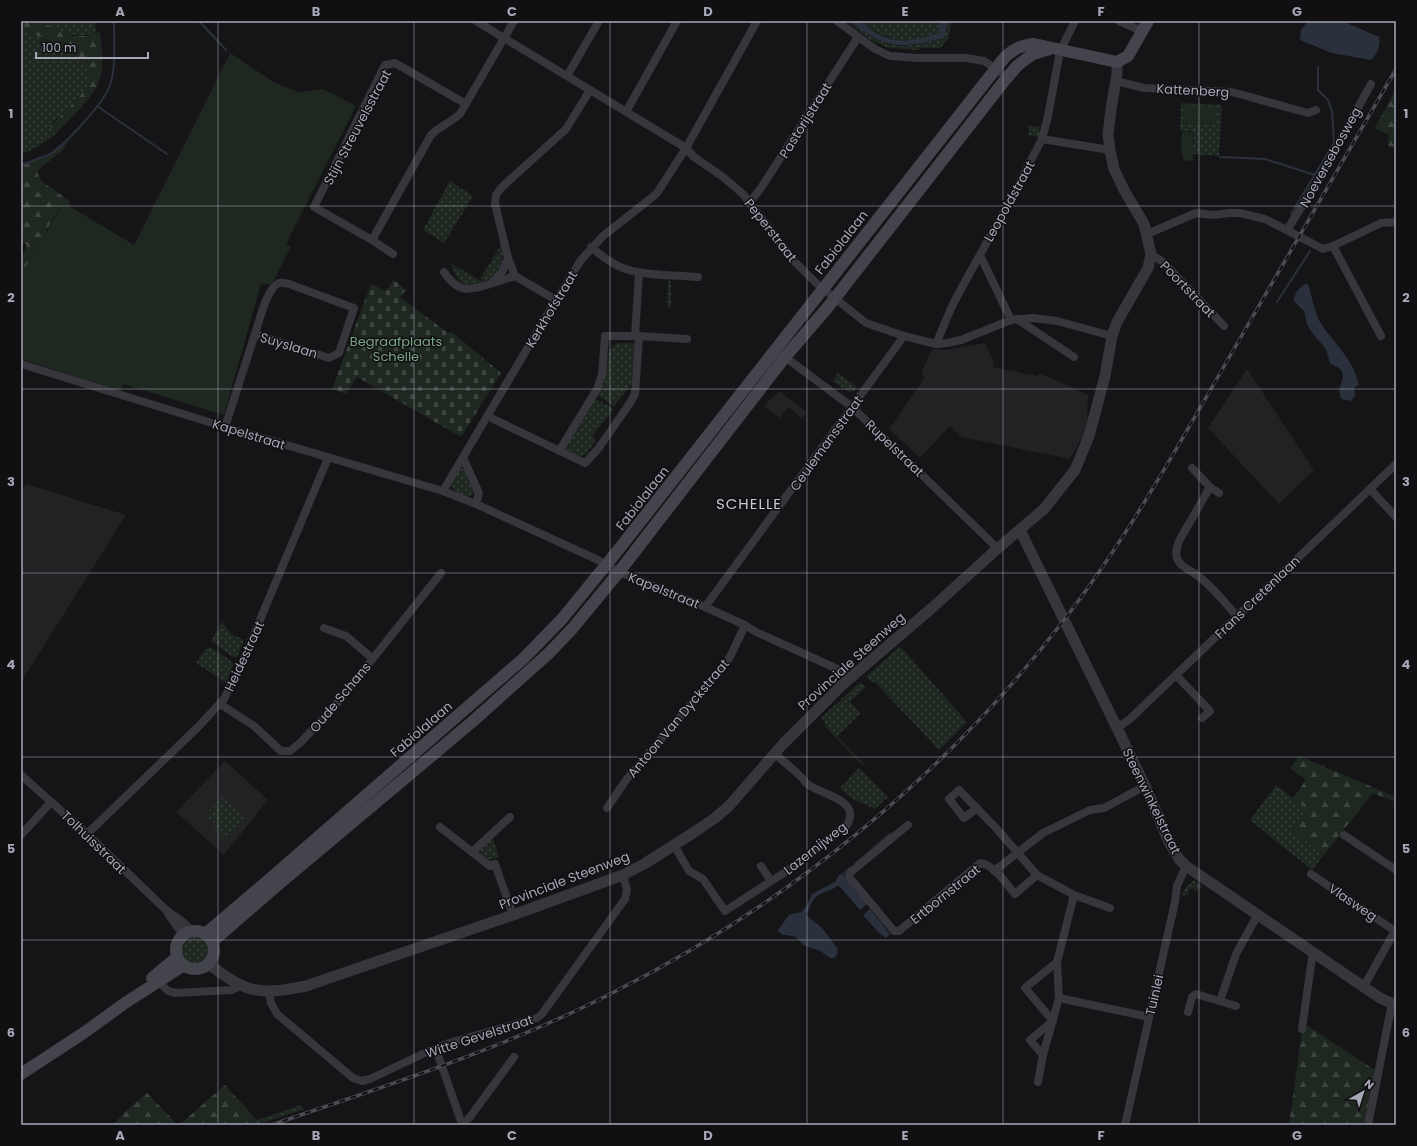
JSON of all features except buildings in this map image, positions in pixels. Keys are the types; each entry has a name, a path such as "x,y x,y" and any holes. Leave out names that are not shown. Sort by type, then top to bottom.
{"main road":[{"path":"1117,62 1128,56 1145,26"},
{"name":"Fabiolalaan","path":"208,938 265,883 521,660 562,619 607,565 996,68 1013,50 1022,45 1034,44 1117,62"},
{"name":"Fabiolalaan","path":"208,938 279,884 472,722 548,654 572,629 619,572 785,357 834,298 1008,77 1018,66 1033,54 1055,49"},
{"path":"21,1074 85,1032 125,1003 159,982 176,964 177,945 179,940 188,933 201,932 208,938 214,952 210,961 202,967 196,969 176,964 155,976 125,1003"}],"street":[{"name":"Peperstraat","path":"476,21 686,148 694,157 723,177 743,194 794,261 822,289 866,323 904,336 936,344 961,340 1014,319 1033,318 1056,321 1112,336"},
{"path":"372,240 431,135 460,114 514,21"},
{"path":"567,76 599,21"},
{"path":"626,112 677,21"},
{"name":"Kerkhofstraat","path":"443,491 581,260 603,236 650,200 657,192 686,148 757,21"},
{"path":"837,21 875,49 890,56 918,58 966,58 984,60 1008,77"},
{"name":"Leopoldstraat","path":"936,344 956,299 1042,139 1048,116 1055,49 1075,21"},
{"path":"1119,21 1145,26"},
{"name":"Pastorijstraat","path":"750,202 761,188 858,37"},
{"name":"Provinciale Steenweg","path":"242,985 255,990 269,991 306,986 513,915 622,875 644,864 715,818 729,806 775,754 851,677 934,607 996,549 1044,509 1075,470 1091,429 1105,376 1112,336 1117,322 1148,268 1151,254 1144,224 1124,190 1114,169 1110,150 1108,134 1116,81 1117,62"},
{"name":"Stijn Streuvelsstraat","path":"393,254 372,240 314,207 385,65 395,63 466,104"},
{"name":"Kattenberg","path":"1116,81 1144,88 1232,92 1308,113 1316,110"},
{"name":"Noeversebosweg","path":"1287,230 1319,179 1371,84"},
{"path":"556,300 515,276 508,258 495,204 496,195 566,129 590,90"},
{"path":"1042,139 1110,150"},
{"path":"1147,234 1196,213 1213,215 1230,213 1250,214 1265,219 1324,249 1334,246 1381,223 1396,222"},
{"path":"1334,246 1381,336"},
{"path":"591,248 610,262 625,269 639,273 698,277"},
{"name":"Poortstraat","path":"1151,254 1163,262 1224,326"},
{"path":"980,255 1014,319 1074,357"},
{"path":"490,284 502,272 508,258"},
{"path":"444,272 450,280 462,288 471,290 515,276"},
{"path":"487,416 584,463 598,448 635,394 639,273"},
{"name":"Suyslaan","path":"225,427 256,330 269,292 275,285 280,282 289,284 354,308 339,353 329,358 256,330"},
{"path":"559,451 597,389 602,375 605,336 687,339"},
{"name":"Ceulemansstraat","path":"705,607 904,336"},
{"name":"Rupelstraat","path":"785,357 852,407 986,537 996,549"},
{"name":"Kapelstraat","path":"21,364 328,458 443,491 476,504 619,572 746,625 756,632 844,672 851,677"},
{"name":"Heidestraat","path":"87,834 220,704 241,666 328,458"},
{"path":"463,458 479,493 476,504"},
{"name":"Frans Cretenlaan","path":"1117,728 1130,719 1396,464"},
{"path":"1192,468 1210,487 1219,493"},
{"path":"1210,487 1179,541 1176,550 1177,558 1179,563 1202,580 1237,616"},
{"path":"1370,489 1396,517"},
{"name":"Steenwinkelstraat","path":"1020,530 1145,786 1169,842 1179,859 1186,866 1380,998 1394,1004"},
{"name":"Oude Schans","path":"220,704 254,726 281,751 290,751 301,742 339,702 440,573"},
{"name":"Antoon Van Dyckstraat","path":"607,808 626,780 730,657 746,625"},
{"path":"324,628 346,636 372,658"},
{"path":"1176,675 1210,710 1202,718"},
{"name":"Lazernijweg","path":"674,845 689,871 704,879 725,911 790,869 847,825 851,819 849,810 845,803 806,783 801,776 775,754"},
{"name":"Tolhuisstraat","path":"21,775 87,834 166,910 184,922 188,933"},
{"path":"1037,875 1015,894 994,871 1043,833 1090,810 1104,808 1145,786"},
{"path":"21,835 51,802"},
{"path":"977,808 1037,875 1074,896 1110,908"},
{"path":"472,852 510,817"},
{"name":"Ertbornstraat","path":"908,825 851,872 849,876 896,932 980,863 994,871"},
{"path":"440,827 490,866 495,864 513,915"},
{"path":"1344,835 1396,870"},
{"name":"Lazernijweg","path":"761,866 771,881"},
{"name":"Tuinlei","path":"1125,1125 1177,886 1186,866"},
{"name":"Vlasweg","path":"1311,874 1396,930"},
{"name":"Witte Gevelstraat","path":"269,991 277,1014 353,1078 362,1081 431,1050 437,1052 441,1046 449,1043 537,1018 542,1014 625,899 627,890 622,875"},
{"path":"1038,1082 1043,1055 1059,998 1057,962 1074,896"},
{"path":"1220,1001 1240,945 1258,914"},
{"path":"1364,986 1396,930"},
{"path":"1302,1029 1313,951"},
{"path":"159,982 168,991 176,993 232,990 242,985 210,961"},
{"path":"1053,1021 1026,988 1057,962"},
{"path":"1188,1012 1192,997 1196,994 1236,1006"},
{"path":"1059,998 1149,1017"},
{"path":"1368,1125 1394,1004"},
{"path":"1043,1055 1030,1040 1053,1021"},
{"path":"437,1052 462,1124 470,1117 514,1057"}],"shaded area":[{"path":"850,21 855,21 866,25 875,32 890,39 914,40 938,33 940,21 948,21 944,38 929,42 905,45 884,42 863,31"},
{"path":"1308,21 1342,21 1377,36 1379,37 1379,46 1377,52 1371,60 1332,53 1300,40 1301,30"},
{"path":"1308,284 1320,322 1348,359 1356,375 1359,385 1354,389 1355,396 1351,401 1342,399 1339,390 1343,374 1339,368 1330,363 1326,349 1313,334 1307,324 1304,311 1294,301 1297,291"},
{"path":"985,343 994,363 992,367 1038,376 1040,373 1088,395 1087,427 1084,439 1079,442 1075,452 1069,459 961,437 950,426 920,458 889,429 925,377 921,374 932,349 946,350"},
{"path":"1247,369 1314,470 1279,504 1208,428"},
{"path":"779,391 807,412 802,418 788,407 780,418 764,406"},
{"path":"26,484 126,515 21,682 21,491"},
{"path":"225,761 268,800 224,855 176,812"},
{"path":"840,874 844,876 867,904 860,910 840,887 837,886 816,897 811,903 806,915 822,928 837,948 838,951 836,956 832,958 821,951 806,946 796,937 784,935 778,930 789,915 801,912 806,907 812,894 835,882"},
{"path":"870,909 890,934 886,938 879,933 863,915"}],"green space":[{"path":"21,21 40,21 73,36 88,36 100,32 102,70 99,82 86,102 57,133 49,127 78,99 93,78 86,68 70,53 21,29"},
{"path":"40,21 94,21 97,33 90,35 67,34 53,29"},
{"path":"846,21 854,24 884,42 902,46 944,38 948,21 952,21 948,39 940,48 920,48 917,50 888,48 871,40"},
{"path":"860,21 940,21 938,33 915,40 897,40 880,34"},
{"path":"21,29 70,53 86,68 93,78 78,99 49,126 57,133 44,143 21,154"},
{"path":"230,53 275,83 298,92 323,89 356,106 286,244 291,247 272,284 261,284 224,415 123,384 121,391 21,359 21,276 62,205 69,206 134,245"},
{"path":"1396,89 1396,132 1393,143 1396,144 1396,147 1388,146 1389,135 1375,128"},
{"path":"1181,103 1222,105 1219,156 1193,154 1194,132 1180,130"},
{"path":"1184,106 1216,107 1215,125 1183,124"},
{"path":"1029,126 1040,127 1039,137 1028,135"},
{"path":"1182,131 1193,133 1193,161 1183,160 1183,154 1181,154"},
{"path":"69,137 65,148 37,171 41,181 70,201 69,206 61,205 21,276 21,259 27,245 21,242 21,165 51,153"},
{"path":"450,181 473,196 444,243 423,230"},
{"path":"501,245 503,256 500,266 494,275 485,282 480,279"},
{"path":"450,263 483,282 472,284 462,283 457,278"},
{"path":"668,279 671,281 671,308 667,307"},
{"name":"Begraafplaats Schelle","path":"394,280 406,290 400,297 448,333 452,332 501,373 461,437 357,377 346,394 332,389 371,284 386,291"},
{"path":"617,343 634,343 632,384 614,406 597,395 604,383 609,349"},
{"path":"838,373 857,387 854,391 849,392 833,381"},
{"path":"594,398 614,409 592,436 596,440 586,454 580,457 565,447"},
{"path":"464,468 476,489 474,493 468,496 459,494 451,486 459,470"},
{"path":"222,622 231,634 244,640 237,657 233,657 211,641"},
{"path":"900,646 967,722 939,750 875,682 872,682 866,677"},
{"path":"207,647 212,648 234,663 226,683 196,663"},
{"path":"860,682 866,687 850,702 861,713 837,736 864,764 862,765 824,725 826,724 821,718"},
{"path":"1299,756 1396,797 1396,802 1373,793 1323,856 1291,829 1307,809 1293,798 1306,780 1290,768"},
{"path":"859,768 888,797 875,809 851,798 840,788"},
{"path":"1276,785 1307,809 1291,829 1323,856 1312,870 1250,820"},
{"path":"222,797 245,817 226,841 213,829 217,825 206,815"},
{"path":"493,838 499,857 489,860 478,850"},
{"path":"1193,881 1202,886 1202,888 1195,891 1194,888 1188,890 1189,894 1183,896 1182,894 1186,887"},
{"path":"195,937 204,941 208,950 204,959 195,963 186,959 182,950 186,941"},
{"path":"1303,1023 1378,1072 1368,1125 1289,1125"},
{"path":"225,1085 257,1120 243,1125 179,1125"},
{"path":"147,1093 178,1125 113,1125 126,1111"},
{"path":"301,1105 304,1109 257,1125 243,1125"}],"waterway":[{"path":"21,165 50,154 57,149 84,122 101,102 112,79 114,63 114,24 112,21"},
{"path":"199,21 226,50"},
{"path":"1291,214 1334,143 1332,111 1328,100 1318,90 1318,67"},
{"path":"97,106 167,154"},
{"path":"1220,157 1265,159 1315,175"},
{"path":"1277,302 1310,251"},
{"path":"855,864 890,834"},
{"path":"842,875 850,868"}],"railway":[{"path":"271,1125 403,1080 489,1048 616,991 680,956 742,918 803,876 861,831 916,782 969,731 1018,677 1064,620 1108,560 1167,465 1396,69"}],"district":[{"name":"SCHELLE","path":"749,504"}]}
